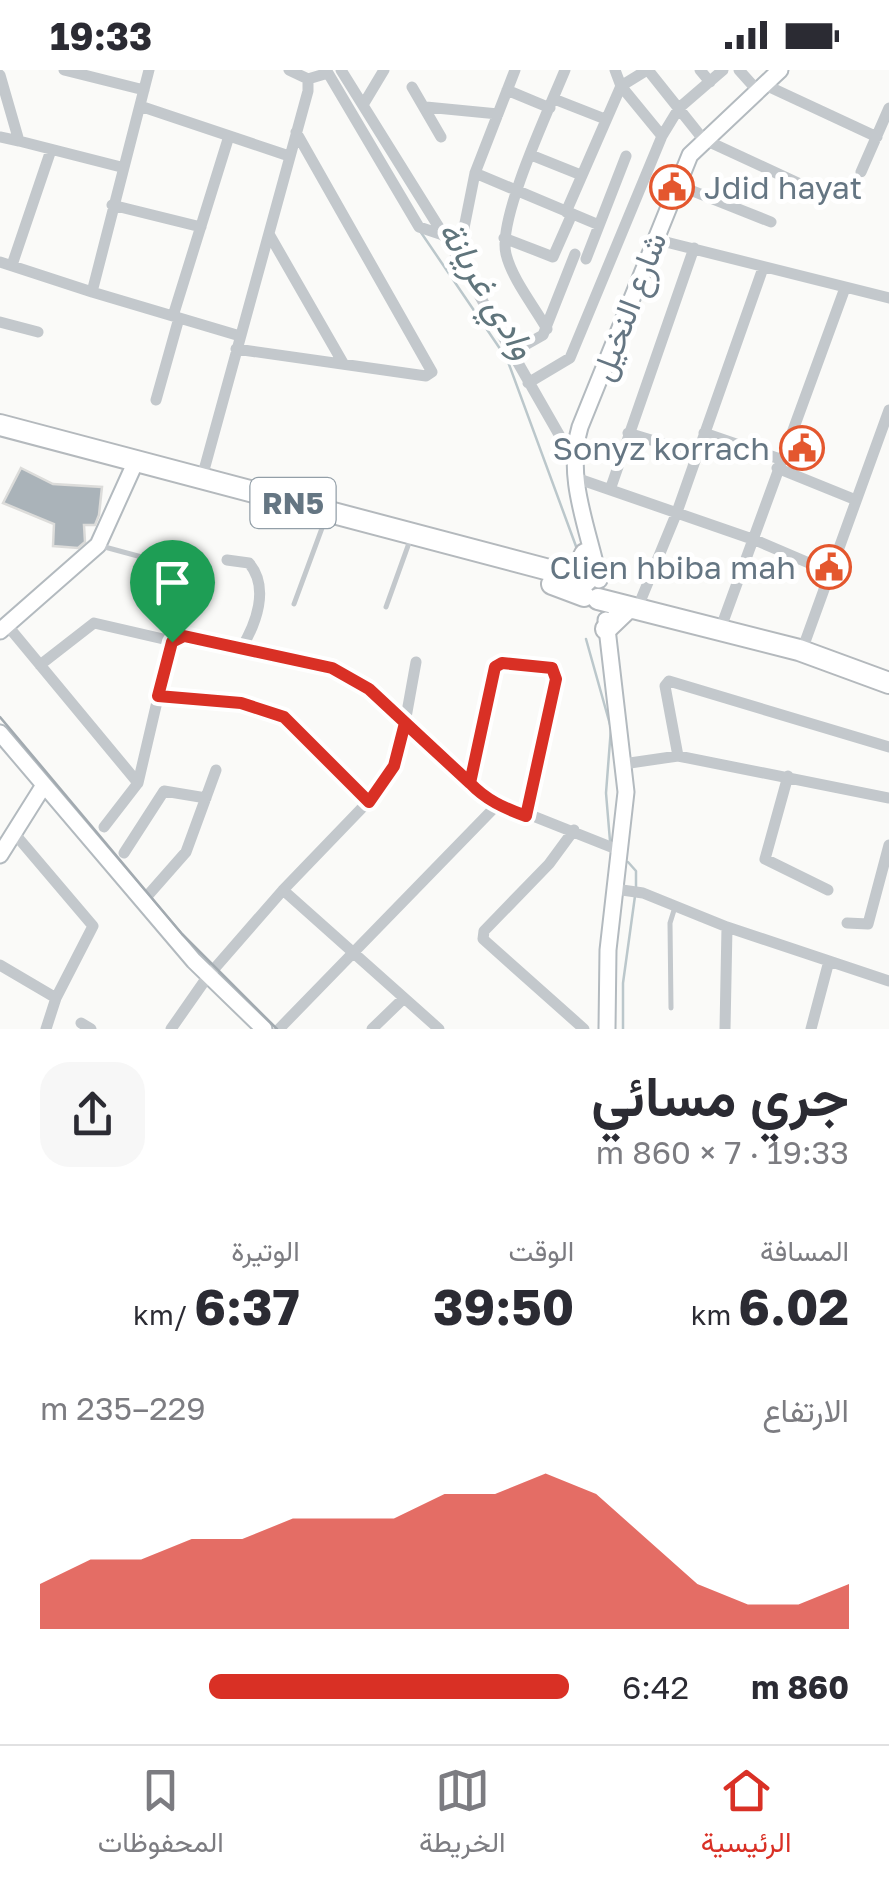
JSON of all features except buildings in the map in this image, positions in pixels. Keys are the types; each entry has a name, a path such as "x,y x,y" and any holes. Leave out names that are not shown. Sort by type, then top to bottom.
{"highway":[{"name":"RN5","path":"0,425 134,464"},
{"name":"RN5","path":"0,433 200,481 636,602 799,650 889,683"},
{"name":"RN5","path":"200,481 409,544 593,590"},
{"path":"585,554 578,568 593,590"},
{"name":"RN5","path":"636,602 724,619 889,671"},
{"path":"606,634 636,602"}],"main road":[{"name":"شارع النخيل","path":"607,1029 622,890 626,792 606,634 593,590 574,459 580,427 675,184 703,139 780,70"},
{"path":"4,628 98,545 134,464"},
{"path":"585,524 585,554"},
{"path":"0,733 142,902 208,976 264,1029"},
{"path":"0,856 44,786"}],"street":[{"path":"64,70 144,90"},
{"path":"92,292 149,70"},
{"path":"289,70 310,76 334,71"},
{"path":"362,104 384,70"},
{"path":"458,258 475,173 515,70"},
{"path":"547,329 508,260 504,238 517,192 565,70"},
{"path":"603,70 618,78 662,136"},
{"path":"618,78 647,70 703,139 800,184"},
{"path":"700,70 710,82"},
{"path":"528,382 570,358 662,136 679,108 723,70"},
{"path":"739,70 759,87 882,135"},
{"path":"334,71 362,104 458,258 574,459"},
{"path":"334,71 419,227 443,236"},
{"path":"0,75 4,102 20,142"},
{"path":"200,481 310,76"},
{"path":"504,238 550,257 558,248 618,78"},
{"path":"412,87 441,137"},
{"path":"507,90 605,120"},
{"path":"140,106 290,156"},
{"path":"426,107 498,114"},
{"path":"861,172 882,135 889,108"},
{"path":"51,150 6,263 176,317 238,342 426,376 433,368 296,132"},
{"path":"156,400 200,228 229,136"},
{"path":"0,137 121,167"},
{"path":"531,155 581,175"},
{"path":"511,353 540,338 547,329 580,256 599,225 626,156"},
{"path":"475,173 599,225"},
{"path":"675,184 771,222"},
{"path":"112,205 200,228"},
{"path":"269,234 343,364"},
{"path":"654,239 889,298"},
{"path":"558,248 608,267"},
{"path":"611,487 694,248"},
{"path":"636,602 678,512 763,268"},
{"path":"724,619 844,288"},
{"path":"0,322 38,332"},
{"path":"805,642 889,410"},
{"path":"628,432 697,454"},
{"path":"704,433 856,500"},
{"path":"576,478 755,540 830,572"},
{"path":"227,560 249,564 259,578 257,614 242,648"},
{"path":"40,665 94,623 172,642 184,636 332,668 369,689 497,805 574,830 621,851"},
{"path":"4,628 138,782"},
{"path":"104,828 138,782 172,642"},
{"path":"171,1029 208,976 283,890 369,802 394,766 416,662"},
{"path":"470,783 495,667 502,663 552,668 556,679 526,816"},
{"path":"678,756 665,686 669,681 889,747"},
{"path":"158,696 241,703 284,717 369,802"},
{"path":"624,764 678,756 889,798"},
{"path":"142,902 186,852 216,770"},
{"path":"788,776 765,859 828,890"},
{"path":"124,853 164,790 206,798"},
{"path":"279,1029 497,805"},
{"path":"574,830 549,864 484,930 483,940 584,1029"},
{"path":"14,833 94,926 56,998 46,1029"},
{"path":"847,924 868,924 889,845"},
{"path":"283,890 440,1029"},
{"path":"622,890 643,893 727,927 889,981"},
{"path":"725,1029 727,927"},
{"path":"812,1029 829,961"},
{"path":"0,965 56,998"},
{"path":"372,1029 403,999"}],"lane":[{"path":"294,604 325,520"},
{"path":"386,607 409,544"},
{"path":"98,545 197,572"},
{"path":"672,1008 670,923 675,906"}],"waterway":[{"name":"وادي غريانة","path":"420,231 507,359 577,549"},
{"name":"وادي غريانة","path":"586,639 611,728 606,793 610,841"},
{"name":"وادي غريانة","path":"628,862 636,871 636,889"},
{"name":"وادي غريانة","path":"623,1029 623,983 635,896"}],"tram line":[{"path":"0,717 182,934 277,1029"}],"place":[{"name":"Jdid hayat","path":"672,187"},
{"name":"Sonyz korrach","path":"802,448"},
{"name":"Clien hbiba mah","path":"829,567"}],"route":[{"path":"172,642 158,696 241,703 284,717 369,802 387,782 405,723 470,783 495,667 502,663 552,668 556,679 526,816 497,805 477,791 470,783 369,689 332,668 184,636 172,642"}]}
